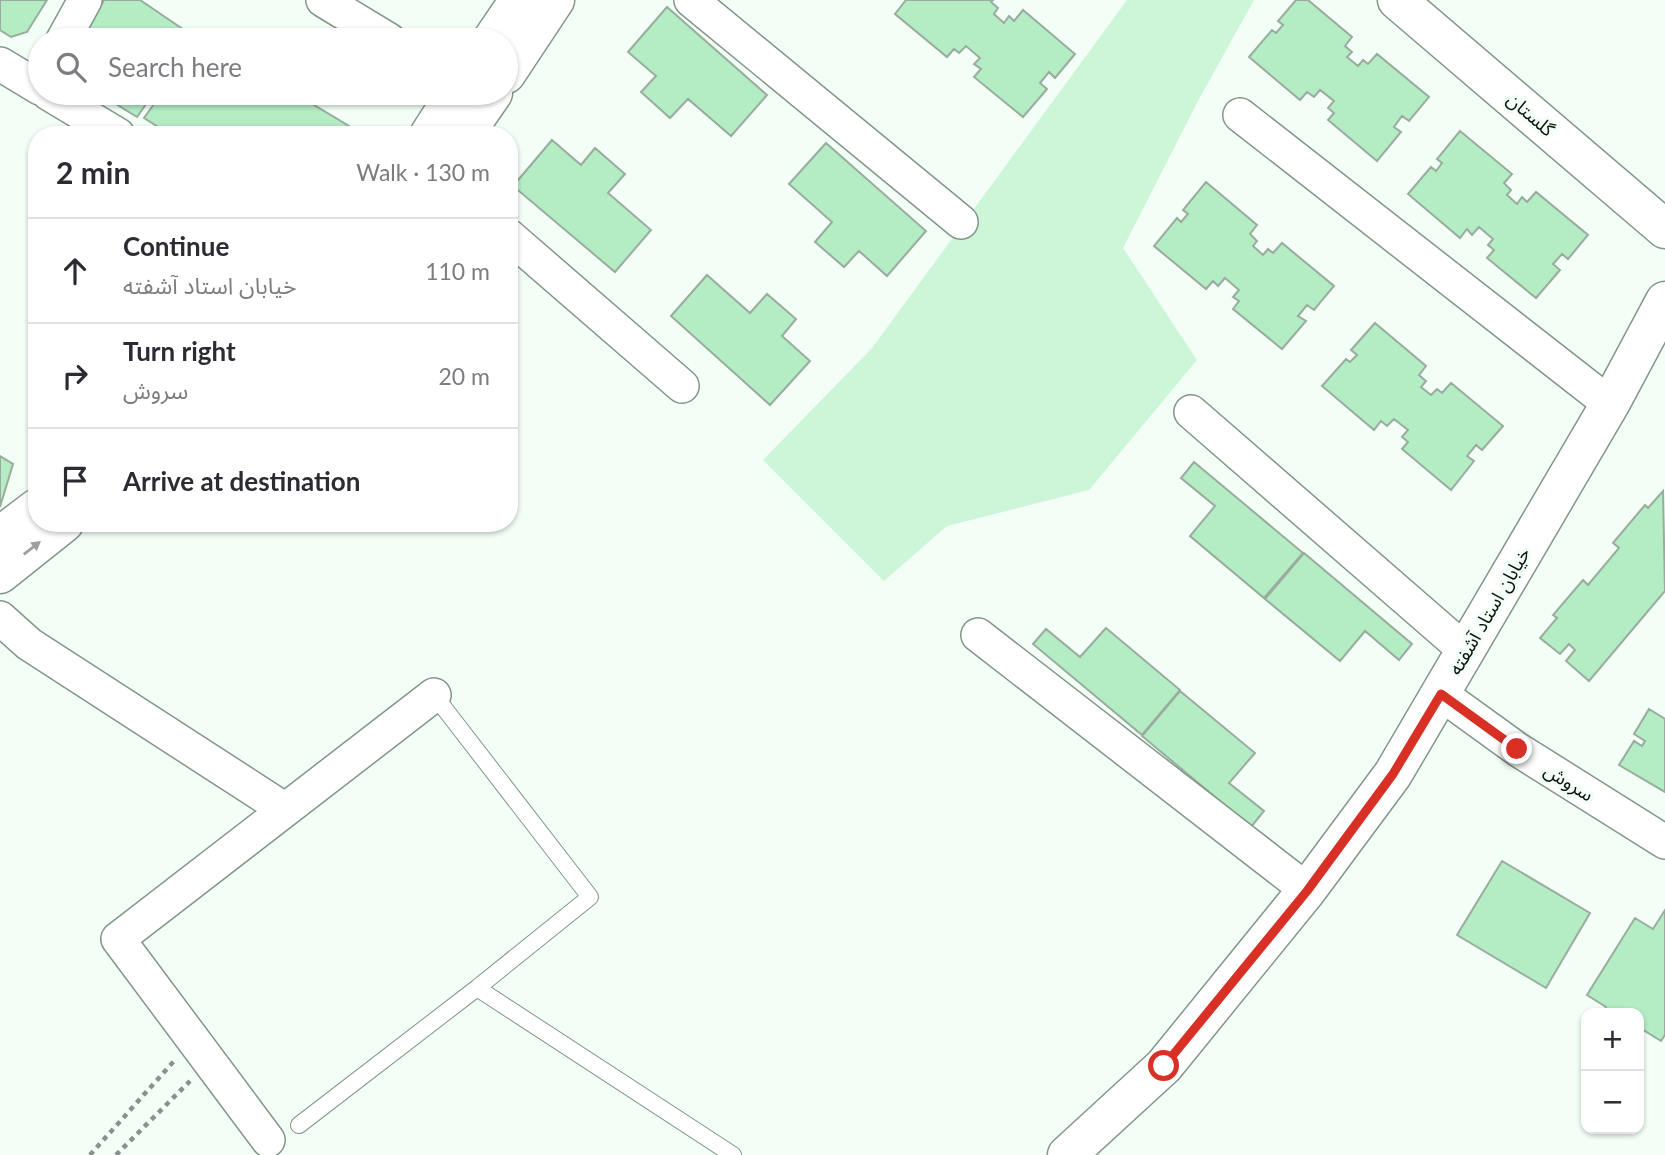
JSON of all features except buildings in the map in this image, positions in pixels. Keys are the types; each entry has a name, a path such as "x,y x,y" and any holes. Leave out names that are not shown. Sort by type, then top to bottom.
{"street":[{"path":"70,28 85,0"},
{"path":"323,0 369,28"},
{"path":"500,28 519,0"},
{"path":"518,47 555,0"},
{"path":"691,0 961,222"},
{"name":"گلستان","path":"1397,0 1665,229"},
{"path":"0,64 28,79"},
{"path":"70,105 104,126"},
{"path":"440,126 466,105"},
{"path":"468,126 477,105"},
{"path":"1240,115 1610,404"},
{"path":"518,244 682,386"},
{"name":"خیابان استاد آشفته","path":"1067,1155 1164,1066 1307,891 1393,774 1610,404 1665,300"},
{"path":"1191,412 1466,651"},
{"path":"0,537 28,515"},
{"path":"0,573 52,532"},
{"path":"0,618 29,644 284,809"},
{"path":"978,635 1307,891"},
{"name":"سروش","path":"1441,694 1517,749 1665,842"},
{"path":"268,1140 118,940 434,695"}],"lane":[{"path":"299,1125 590,897 434,695"},
{"path":"477,988 733,1155"}],"path":[{"path":"90,1155 201,1051"},
{"path":"116,1155 201,1051"}],"green space":[{"path":"1127,0 1254,0 1198,101 1123,248 1197,360 1089,490 947,526 884,581 763,460 872,348"}],"route":[{"path":"1164,1066 1307,891 1393,774 1441,694 1517,749"}]}
